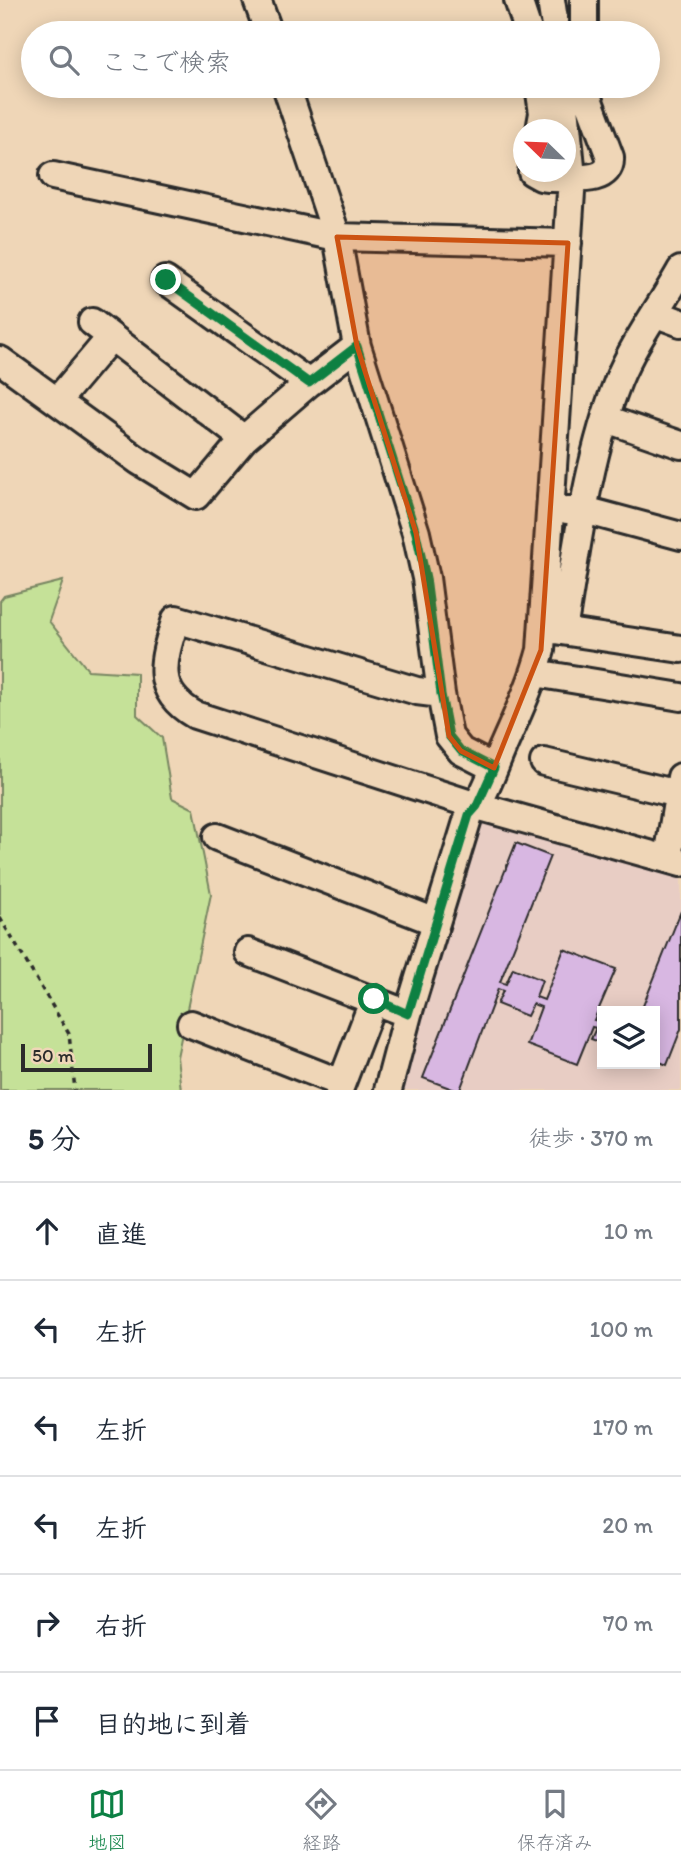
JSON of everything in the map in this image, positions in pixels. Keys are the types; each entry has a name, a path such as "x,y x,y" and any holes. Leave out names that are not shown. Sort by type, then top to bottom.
{"street":[{"path":"257,0 264,21"},
{"path":"518,0 524,21"},
{"path":"551,0 554,21"},
{"path":"584,0 584,21"},
{"path":"290,98 337,237 357,346 416,533 449,736 461,751 494,768"},
{"path":"541,98 542,119"},
{"path":"564,98 566,119"},
{"path":"576,177 603,176 611,164 589,98"},
{"path":"53,176 337,237 568,243"},
{"path":"553,630 551,512 572,182"},
{"path":"388,1090 408,1014 469,815 477,806 535,673 541,650 553,630 605,421 620,378 669,318 677,277"},
{"path":"166,280 309,383"},
{"path":"57,401 101,329 244,439"},
{"path":"0,360 139,461 196,496 244,439 357,346"},
{"path":"605,421 681,445"},
{"path":"551,512 584,510 681,536"},
{"path":"441,694 417,691 176,619 164,656 164,669 172,697 181,707 195,715 477,806 674,861 680,785 544,762"},
{"path":"553,630 681,649"},
{"path":"535,673 681,697"},
{"path":"217,836 436,922"},
{"path":"248,952 408,1014"},
{"path":"191,1024 340,1086 374,999"}],"path":[{"path":"0,918 69,1034 75,1090"}],"highlighted area":[{"path":"337,237 568,243 541,650 494,768 461,751 449,736 416,533 357,346"}],"shaded area":[{"path":"490,821 681,876 681,1090 396,1090 477,824"}],"green space":[{"path":"63,581 49,621 88,670 137,673 137,715 162,738 172,798 194,809 211,894 177,1057 181,1090 0,1090 0,601 4,596"}],"building":[{"path":"516,843 550,856 500,982 506,984 513,968 542,980 536,997 544,1000 564,949 616,969 600,1006 597,1006 594,1020 597,1021 597,1041 591,1039 596,1028 592,1027 577,1064 527,1045 541,1007 533,1004 527,1016 497,1004 503,991 498,989 460,1090 423,1078"},
{"path":"681,911 681,1029 667,1065 660,1062 660,1006 643,1006"}],"route":[{"path":"166,280 309,383 357,346 416,533 426,578 449,736 461,751 494,768 477,806 469,815 408,1014 374,999"}]}
